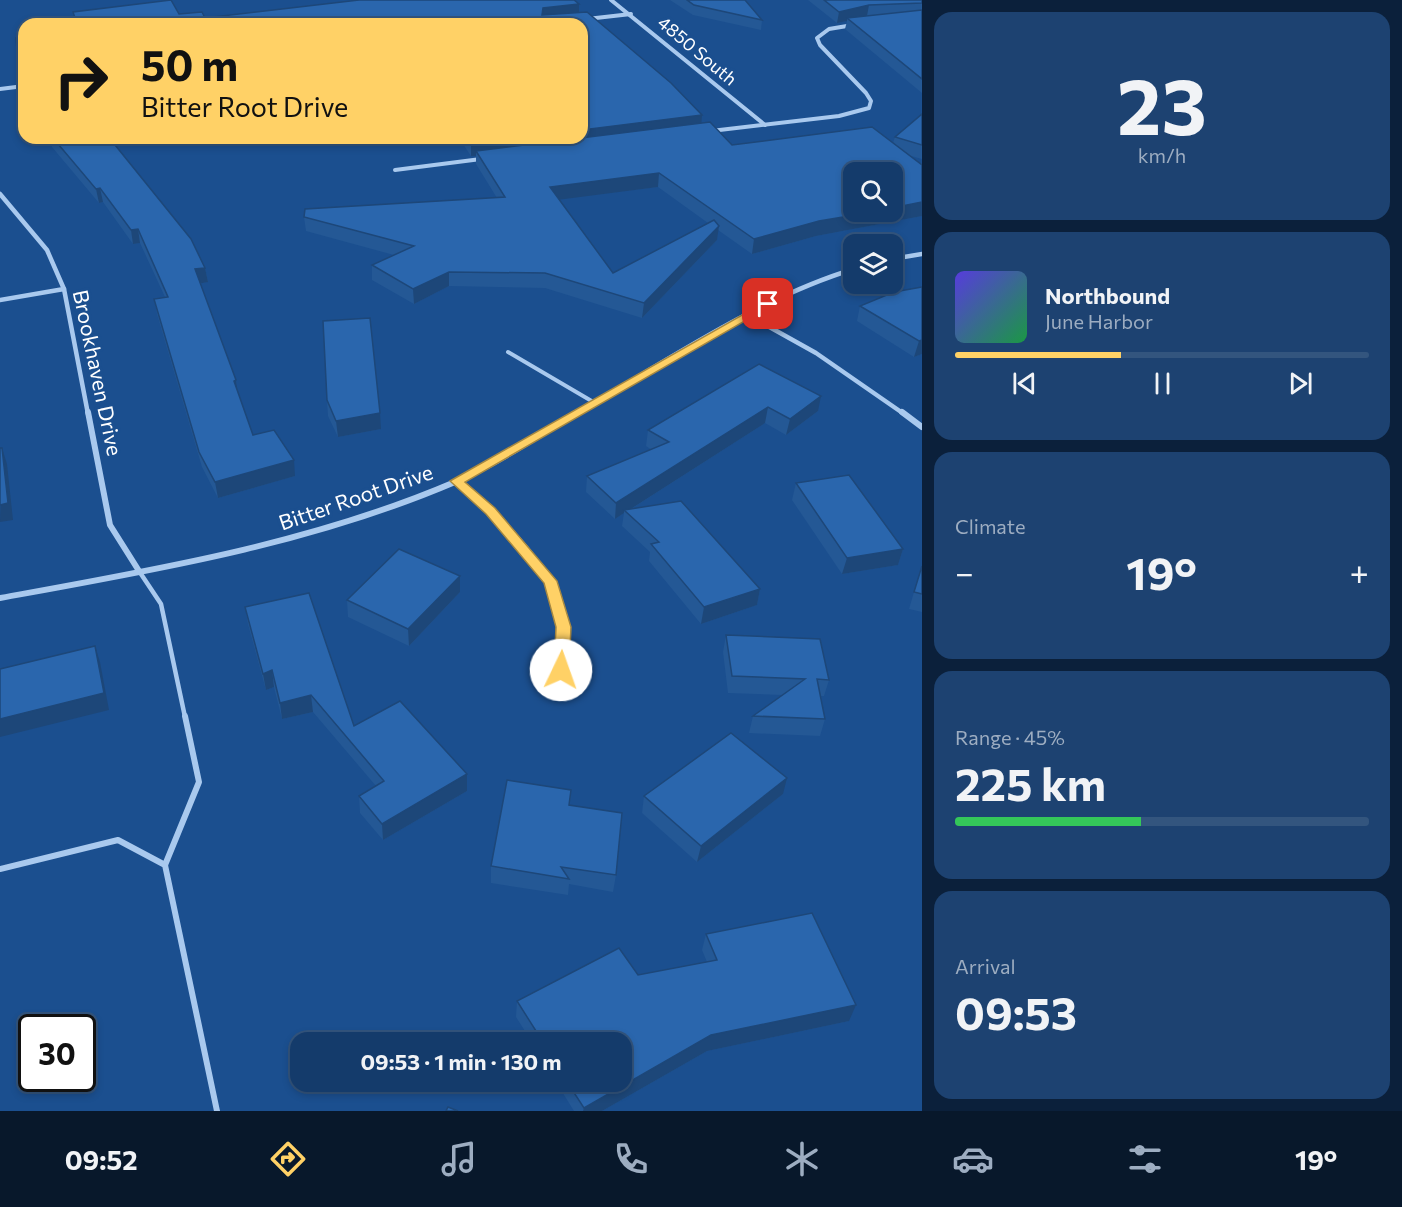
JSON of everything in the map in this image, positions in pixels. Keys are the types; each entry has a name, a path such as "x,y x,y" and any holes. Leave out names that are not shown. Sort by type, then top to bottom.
{"street":[{"name":"4850 South","path":"611,0 765,125"},
{"path":"588,19 631,14"},
{"path":"707,132 839,116 869,108 871,102 866,93 820,45 818,38 829,29 864,23"},
{"path":"0,89 18,87"},
{"path":"395,170 488,158"},
{"name":"Brookhaven Drive","path":"0,194 47,250 64,290 110,525 139,571"},
{"path":"903,257 922,254"},
{"name":"Bitter Root Drive","path":"0,598 208,560 273,544 350,521 457,481 748,315 821,279 843,272"},
{"path":"0,300 64,290"},
{"path":"748,315 796,339 854,375 922,428"},
{"path":"457,481 490,511 550,581 564,627 561,670"}],"lane":[{"path":"508,352 595,403"},
{"path":"139,571 161,604 199,782 165,865 217,1111"},
{"path":"0,869 118,840 165,865"}],"building":[{"path":"171,0 179,14 202,12 205,18 75,18 73,12"},
{"path":"359,0 574,0 579,4 543,8 542,15 587,12 671,83 702,115 588,129 588,18 205,18"},
{"path":"687,0 745,0 762,20 694,5"},
{"path":"824,0 922,0 922,3 869,5 839,12"},
{"path":"922,10 922,79 847,18"},
{"path":"922,114 922,145 895,137"},
{"path":"710,122 732,145 872,127 922,165 922,202 903,206 903,162 843,162 843,217 819,221 754,239 659,173 550,187 613,273 714,220 719,226 644,303 545,273 449,272 413,289 372,265 414,246 304,217 305,209 505,197 476,151 532,144 588,144 588,137"},
{"path":"58,144 114,144 191,239 205,268 195,269 236,380 234,381 253,435 274,430 294,460 215,482 199,452 154,299 168,297 138,229 131,230 100,188 96,189"},
{"path":"922,287 922,340 919,341 860,306 889,294 903,294 903,290"},
{"path":"370,318 380,413 336,421 327,400 323,321"},
{"path":"759,364 821,396 790,419 768,407 616,503 587,476 669,442 648,430"},
{"path":"0,448 2,448 8,503 0,505"},
{"path":"849,475 903,549 847,558 796,483"},
{"path":"681,501 760,589 704,607 651,544 659,542 624,510"},
{"path":"399,549 460,576 408,629 347,600"},
{"path":"922,566 922,594 914,592"},
{"path":"309,593 354,726 400,701 467,774 382,824 359,796 384,781 311,695 280,703 272,670 263,674 245,607"},
{"path":"726,635 820,639 829,680 817,679 825,719 753,716 805,679 732,676"},
{"path":"95,646 104,693 0,719 0,669"},
{"path":"731,733 787,778 701,846 644,796"},
{"path":"507,780 571,790 569,805 622,813 616,875 561,867 569,879 491,866"},
{"path":"812,913 856,1005 711,1035 632,1080 632,1032 537,1032 517,1001 619,948 638,975 717,960 706,934"},
{"path":"574,1092 612,1092 584,1108"},
{"path":"448,1107 458,1111 446,1111"}],"route":[{"path":"561,670 564,627 550,581 490,511 457,481 768,304"}]}
